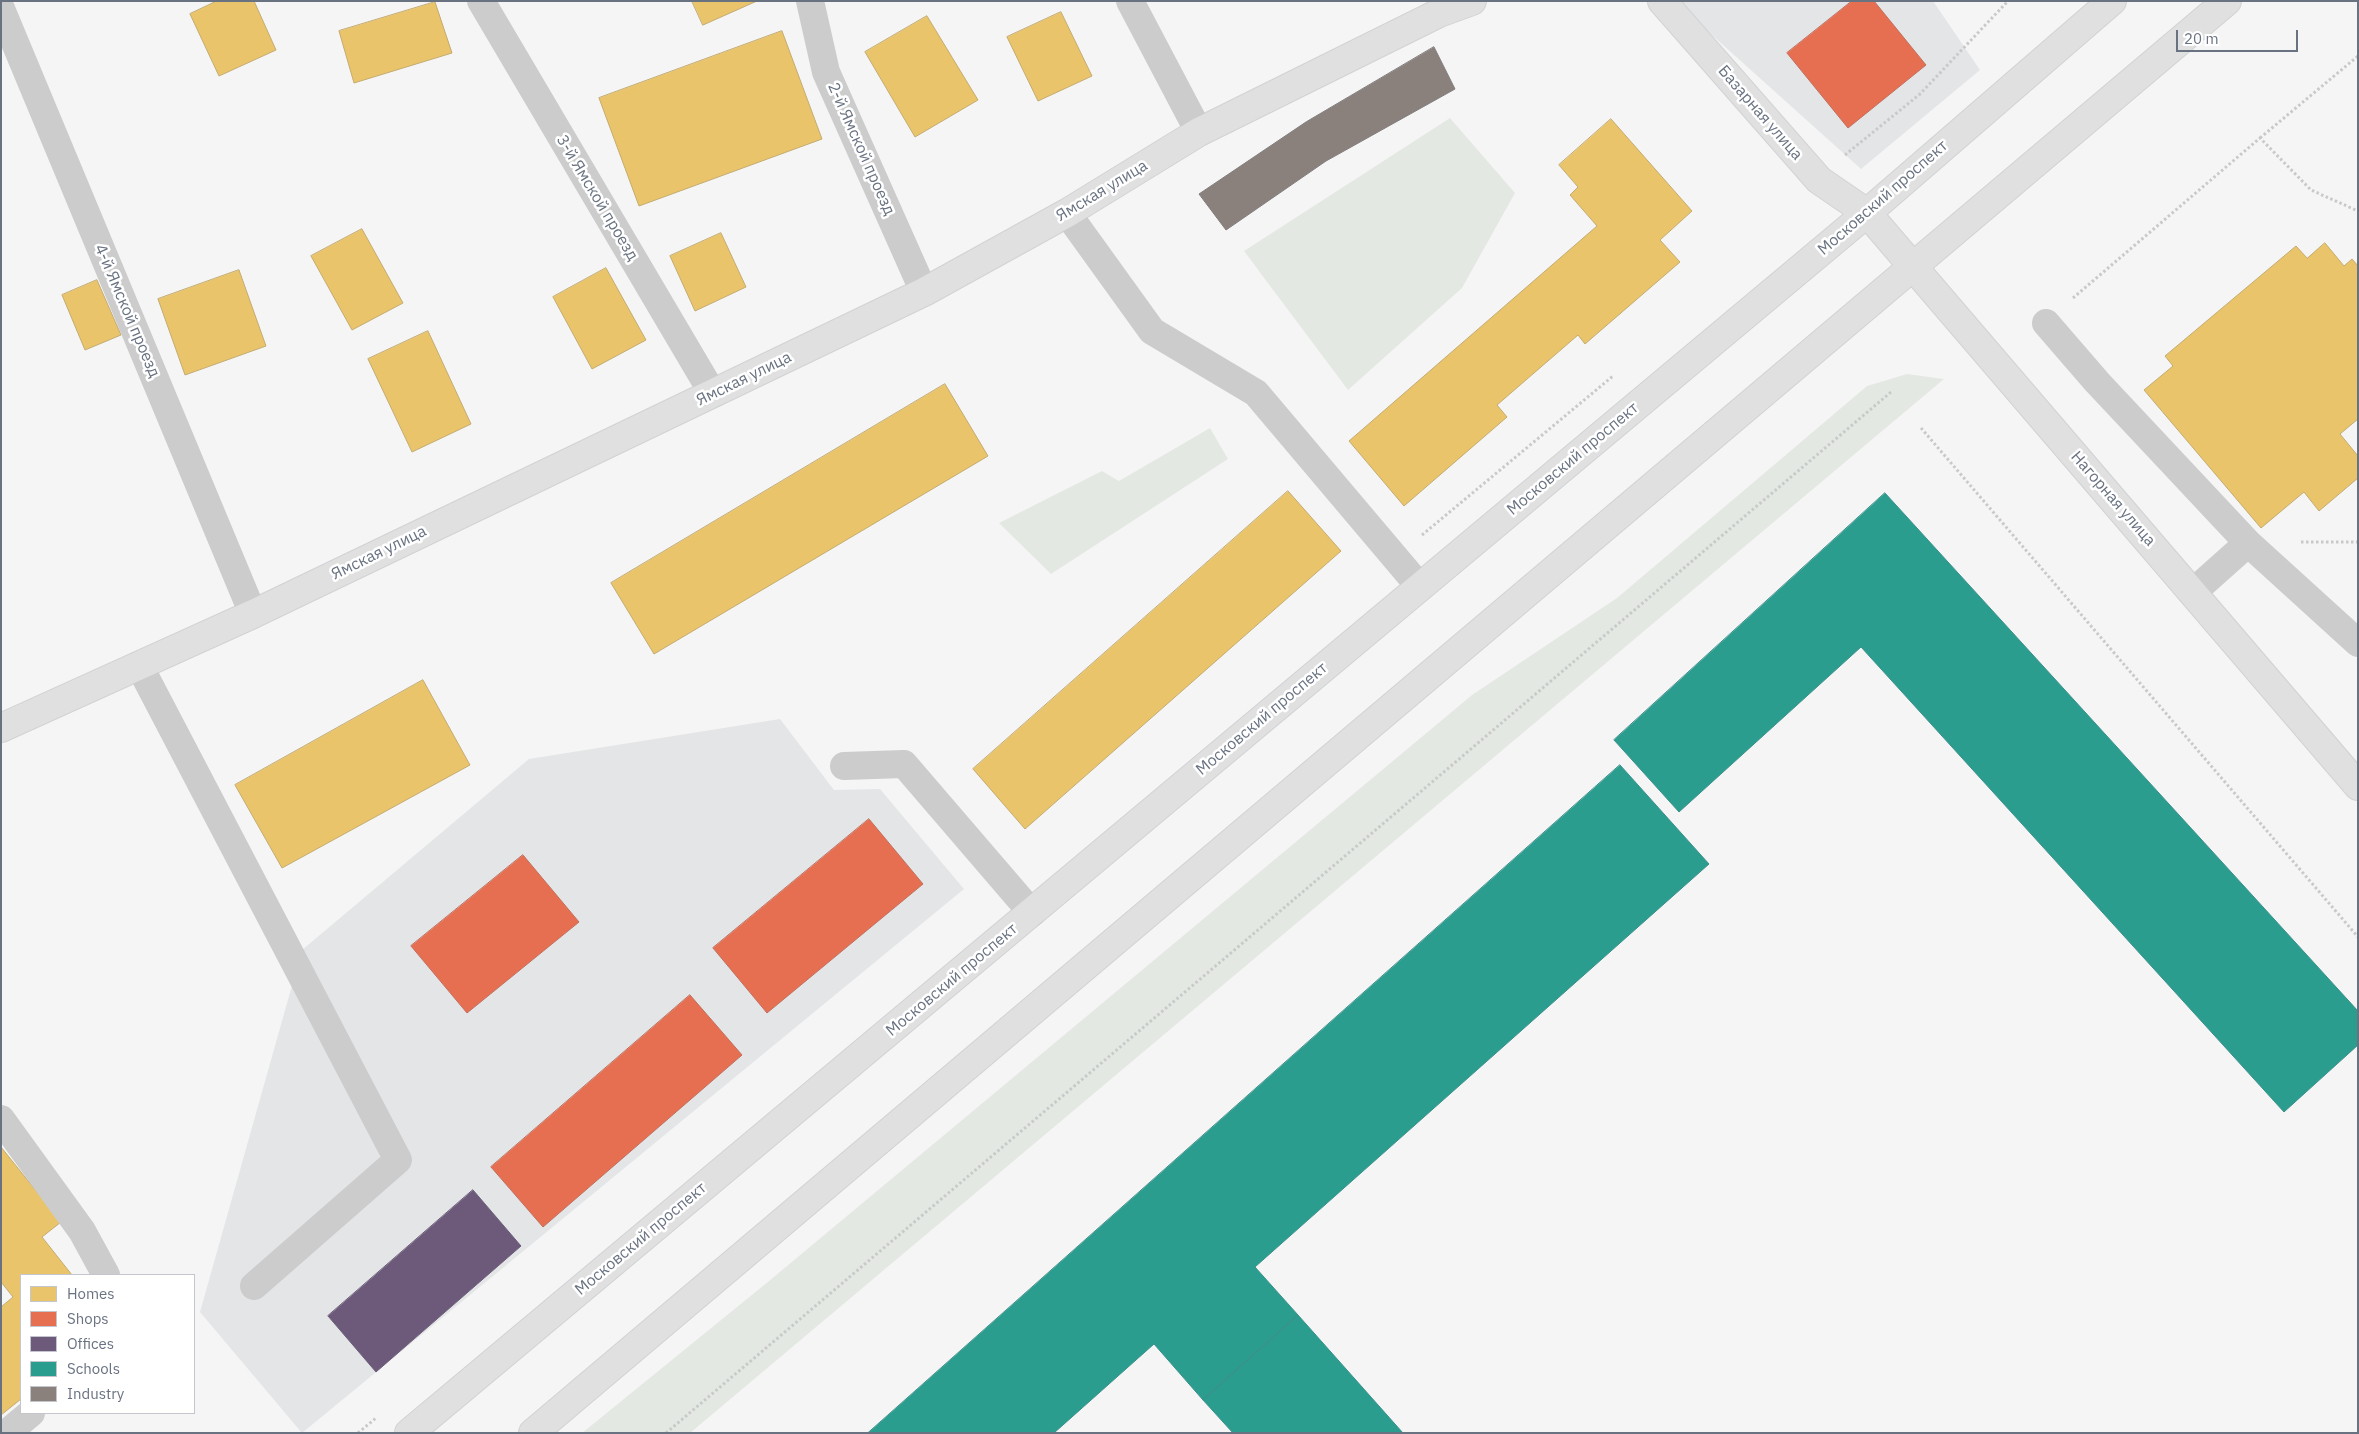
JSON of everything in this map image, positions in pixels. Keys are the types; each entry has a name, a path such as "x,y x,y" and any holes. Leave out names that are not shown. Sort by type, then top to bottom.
{"main road":[{"name":"Ямская улица","path":"1,728 254,614 924,292 1067,213 1199,132 1439,12 1472,1"},
{"name":"Базарная улица","path":"1662,1 1820,180 1867,213"},
{"name":"Московский проспект","path":"408,1433 1867,213 2112,1"},
{"path":"533,1433 2227,1"},
{"name":"Нагорная улица","path":"1867,213 2358,786"}],"street":[{"name":"3-й Ямской проезд","path":"482,1 713,394"},
{"name":"2-й Ямской проезд","path":"810,1 826,72 924,292"},
{"path":"1130,1 1199,132"},
{"name":"4-й Ямской проезд","path":"1,9 254,614"},
{"path":"1067,213 1152,331 1256,393 1420,587"},
{"path":"2046,323 2097,382 2248,543 2353,629"},
{"path":"2192,593 2248,543"},
{"path":"140,665 398,1160 254,1286"},
{"path":"844,766 904,764 1032,913"},
{"path":"1,1119 82,1232 105,1274"},
{"path":"8,1433 31,1414"}],"path":[{"path":"1843,157 1920,94 2008,1"},
{"path":"2068,302 2358,56"},
{"path":"2260,138 2311,190 2358,211"},
{"path":"666,1433 1891,392"},
{"path":"1922,428 2358,937"}],"shaded area":[{"path":"1674,1 1933,1 1980,70 1861,169"},
{"path":"1450,118 1515,193 1462,288 1348,390 1244,251"},
{"path":"1907,374 1944,379 690,1433 582,1433 769,1281 1472,695 1617,598 1867,386"},
{"path":"1210,428 1228,459 1051,574 999,523 1102,471 1119,481"},
{"path":"780,719 834,790 880,789 964,889 302,1433 200,1312 302,950 529,759"}],"building: Homes":[{"path":"217,1 254,1 276,50 219,76 190,14"},
{"path":"692,1 757,1 703,25"},
{"path":"435,2 452,53 354,83 339,31"},
{"path":"1061,12 1092,76 1038,101 1007,37"},
{"path":"927,16 978,100 915,137 865,52"},
{"path":"782,31 822,139 639,206 599,98"},
{"path":"1611,119 1692,211 1660,240 1680,262 1585,344 1578,335 1497,405 1507,417 1404,506 1349,441 1597,226 1570,195 1578,187 1559,165"},
{"path":"362,229 403,303 352,330 311,256"},
{"path":"721,233 746,287 695,311 670,256"},
{"path":"2325,243 2344,266 2352,259 2358,266 2358,419 2340,434 2358,456 2358,478 2319,511 2304,492 2261,528 2144,390 2173,366 2165,356 2296,246 2307,258"},
{"path":"606,268 646,340 592,369 553,297"},
{"path":"239,270 266,346 185,375 158,299"},
{"path":"97,280 121,335 85,350 62,295"},
{"path":"428,331 471,424 412,452 368,359"},
{"path":"945,384 988,456 654,654 611,583"},
{"path":"1288,491 1341,551 1025,829 973,769"},
{"path":"423,680 470,765 282,868 235,785"},
{"path":"1,1147 61,1222 42,1237 71,1274 20,1274 20,1400 1,1415 1,1307 13,1297 1,1282"}],"building: Shops":[{"path":"1852,1 1874,1 1926,65 1848,128 1787,53"},
{"path":"869,819 923,884 767,1013 713,948"},
{"path":"523,855 579,922 467,1013 411,946"},
{"path":"690,995 742,1055 543,1227 491,1167"}],"building: Offices":[{"path":"473,1190 521,1246 376,1372 328,1316"}],"building: Schools":[{"path":"1885,493 2358,1011 2358,1045 2284,1112 1861,647 1679,812 1614,740"},
{"path":"1620,765 1709,864 1255,1267 1298,1315 1203,1400 1154,1344 1054,1433 868,1433"},
{"path":"1298,1315 1403,1433 1233,1433 1203,1400"}],"building: Industry":[{"path":"1434,47 1455,89 1326,161 1226,230 1199,194 1306,122"}]}
